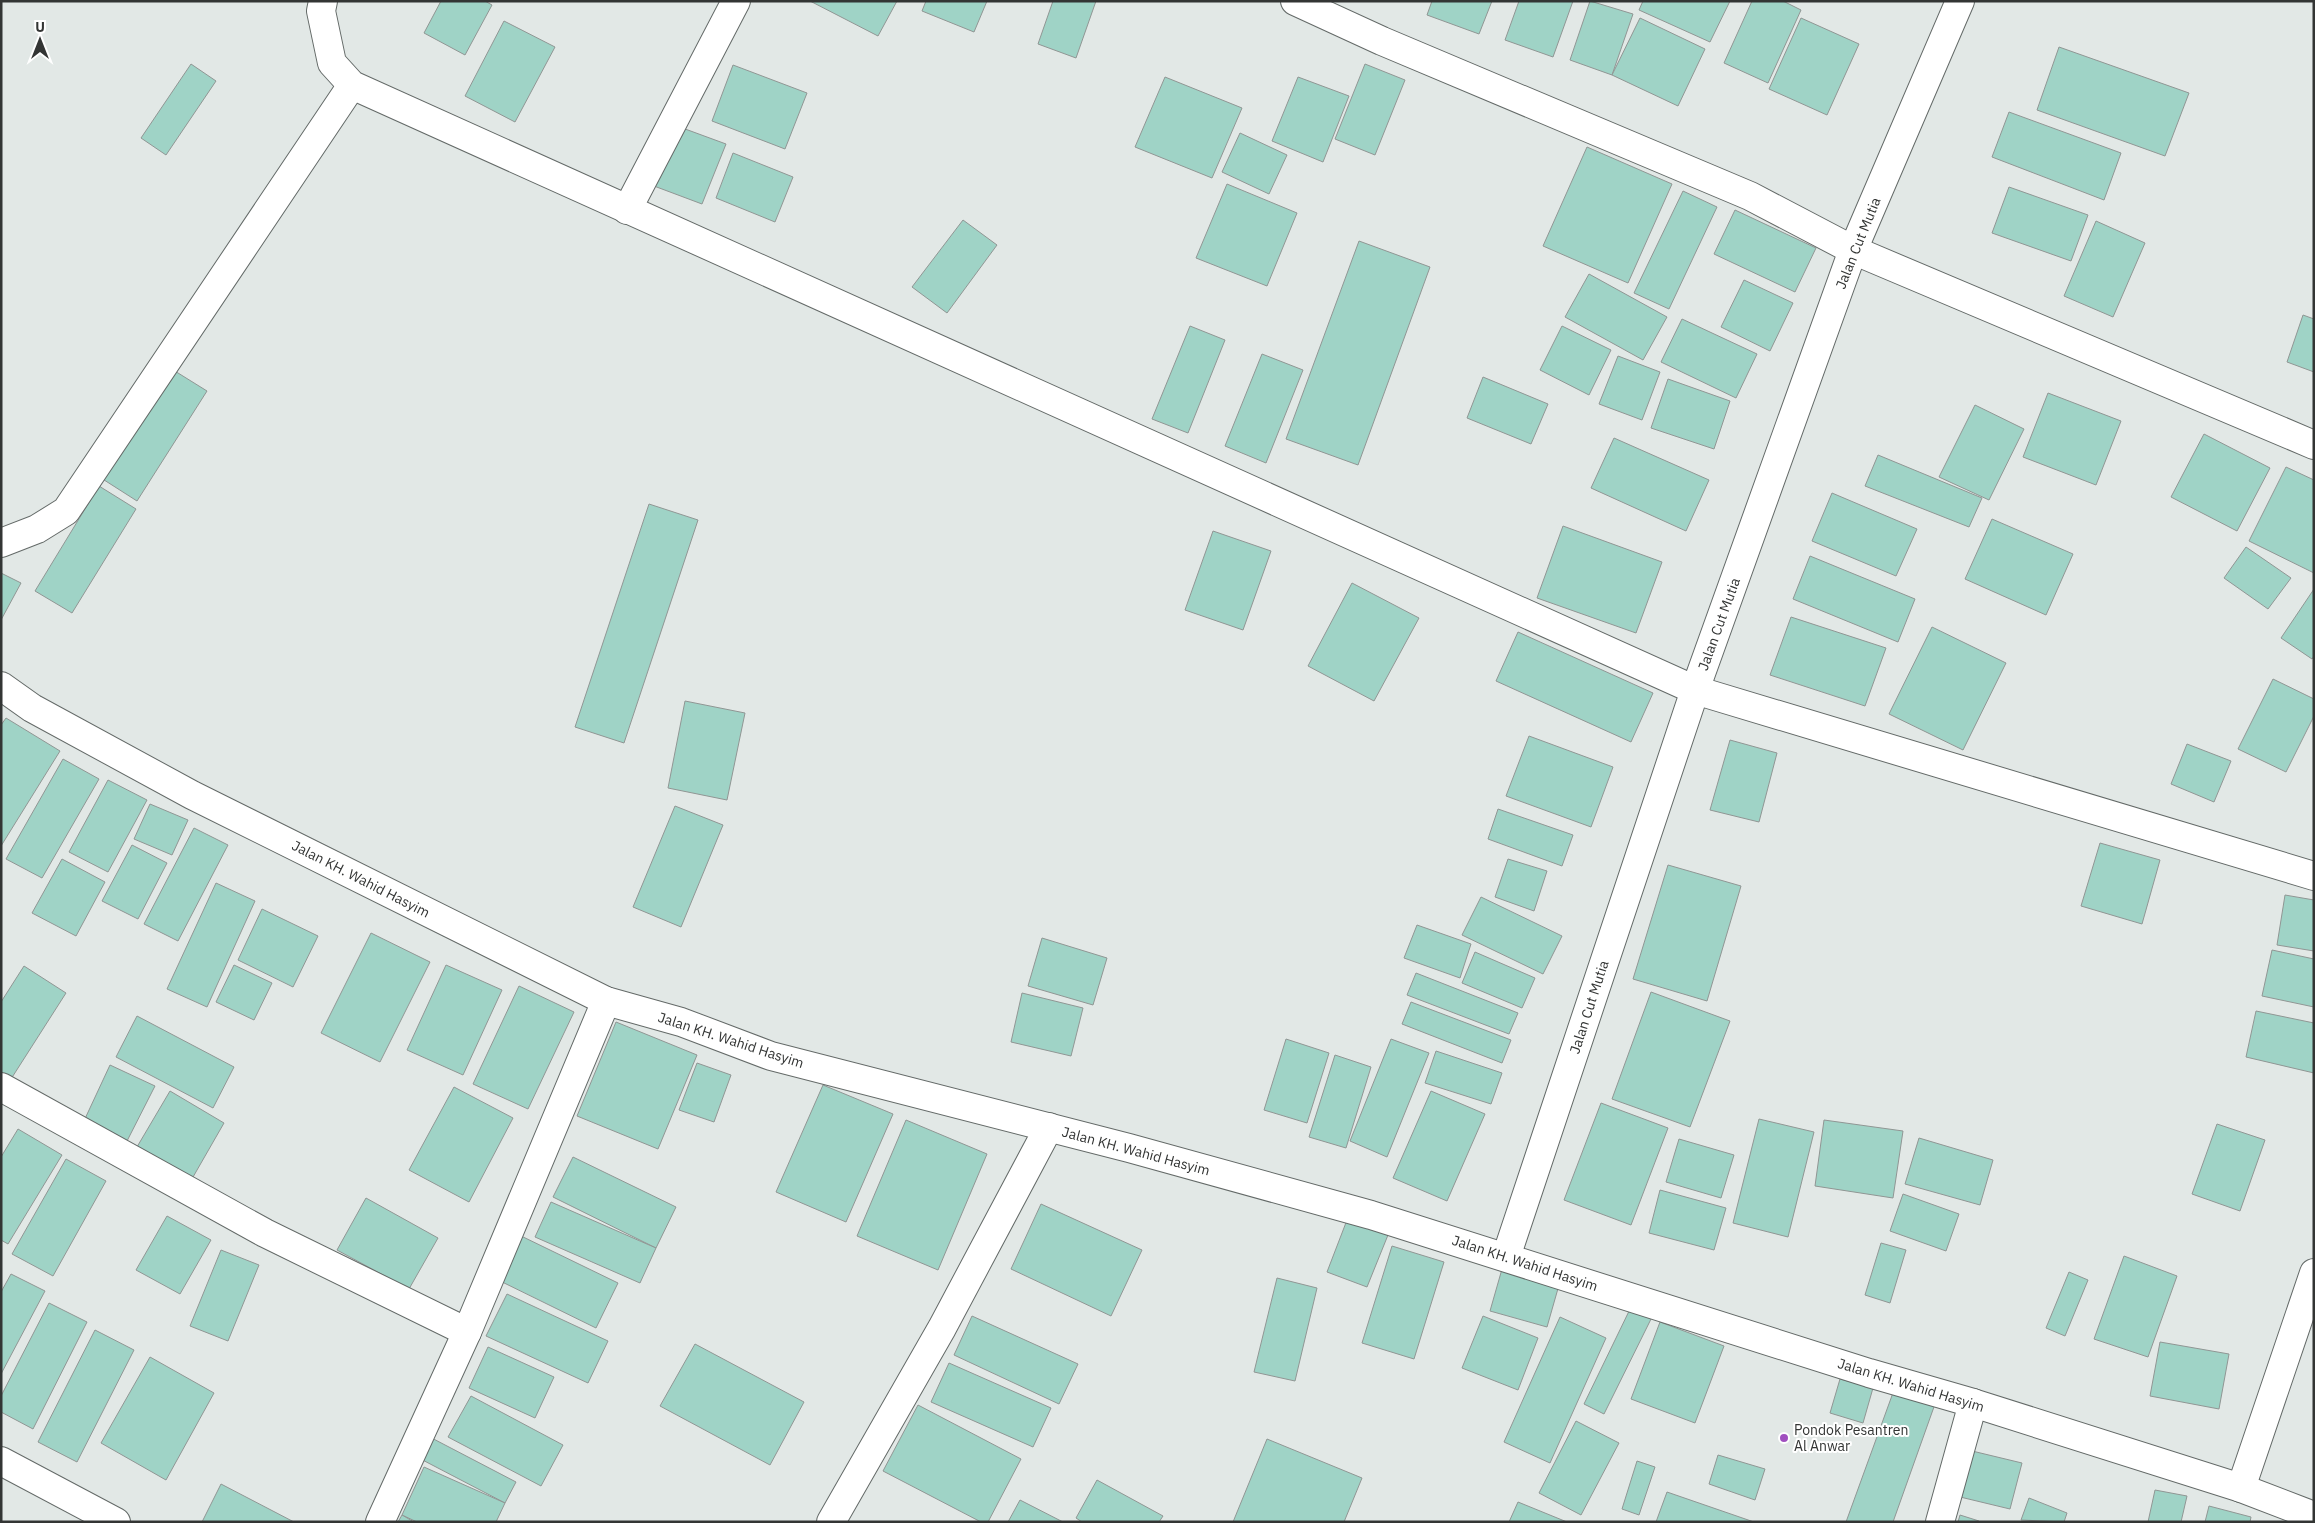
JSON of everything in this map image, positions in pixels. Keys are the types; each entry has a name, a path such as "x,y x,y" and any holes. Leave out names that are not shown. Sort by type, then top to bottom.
{"street":[{"path":"323,1 321,11 332,64 352,85 1695,690 2314,876"},
{"path":"627,210 736,1"},
{"path":"1295,1 1382,41 1750,196 1853,250 2314,445"},
{"name":"Jalan Cut Mutia","path":"1506,1257 1695,690 1853,250 1960,1"},
{"path":"1,543 37,529 66,511 352,85"},
{"name":"Jalan KH. Wahid Hasyim","path":"1,686 32,708 192,795 606,1001 681,1022 771,1056 1362,1212 1868,1373 1973,1403 2240,1488 2314,1516"},
{"path":"380,1522 467,1332 606,1001"},
{"path":"1,1087 265,1233 467,1332"},
{"path":"831,1522 942,1328 1049,1128"},
{"path":"2240,1488 2314,1273"},
{"path":"1940,1522 1973,1403"},
{"path":"1,1461 116,1522"}],"building":[{"path":"441,1 485,1 492,5 465,55 424,33"},
{"path":"810,1 897,1 878,36"},
{"path":"926,1 987,1 974,32 922,11"},
{"path":"1053,1 1096,1 1076,58 1038,44"},
{"path":"1432,1 1492,1 1479,34 1427,15"},
{"path":"1519,1 1573,1 1553,57 1505,40"},
{"path":"1590,1 1633,14 1612,75 1570,60"},
{"path":"1643,1 1730,1 1710,42 1639,10"},
{"path":"1752,1 1783,1 1801,10 1768,83 1724,63"},
{"path":"1640,18 1705,49 1678,106 1612,75"},
{"path":"1801,18 1859,44 1827,115 1769,89"},
{"path":"504,21 555,47 515,122 465,96"},
{"path":"2059,47 2189,93 2165,156 2037,110"},
{"path":"191,64 216,81 166,155 141,138"},
{"path":"1365,64 1405,80 1375,155 1335,139"},
{"path":"733,65 807,93 785,149 712,121"},
{"path":"1165,77 1242,108 1212,178 1135,147"},
{"path":"1298,77 1349,96 1323,162 1272,141"},
{"path":"2009,112 2121,153 2104,200 1992,157"},
{"path":"677,126 726,144 702,204 654,186"},
{"path":"1240,133 1287,155 1269,194 1222,172"},
{"path":"1587,147 1672,184 1628,283 1543,246"},
{"path":"733,153 793,177 775,222 716,198"},
{"path":"1227,184 1297,213 1267,286 1196,258"},
{"path":"2009,187 2088,215 2071,261 1992,233"},
{"path":"1683,191 1717,207 1669,309 1634,293"},
{"path":"1735,210 1816,248 1795,292 1714,254"},
{"path":"963,220 997,245 947,313 912,287"},
{"path":"2096,221 2145,243 2113,317 2064,296"},
{"path":"1359,241 1430,267 1358,465 1286,439"},
{"path":"1589,274 1667,317 1643,360 1565,317"},
{"path":"1744,280 1793,303 1770,351 1721,327"},
{"path":"2303,315 2314,319 2314,372 2287,362"},
{"path":"1682,319 1757,354 1736,398 1661,362"},
{"path":"1190,326 1225,340 1188,433 1152,419"},
{"path":"1562,326 1611,350 1589,395 1540,370"},
{"path":"1262,354 1303,370 1266,463 1225,446"},
{"path":"1618,356 1660,372 1642,420 1599,404"},
{"path":"170,368 207,391 137,501 101,478"},
{"path":"1483,377 1548,404 1531,444 1467,418"},
{"path":"1668,379 1730,401 1714,449 1651,428"},
{"path":"2048,393 2121,421 2096,485 2023,457"},
{"path":"1975,405 2024,429 1989,500 1939,477"},
{"path":"2204,434 2270,468 2237,531 2171,497"},
{"path":"1614,438 1709,480 1686,531 1591,488"},
{"path":"1878,455 1982,498 1969,527 1865,486"},
{"path":"2286,467 2314,480 2314,573 2249,541"},
{"path":"99,486 136,509 72,613 35,591"},
{"path":"1832,493 1917,529 1896,576 1812,541"},
{"path":"649,504 698,520 624,743 575,727"},
{"path":"1992,519 2073,554 2046,615 1965,579"},
{"path":"1563,526 1662,562 1636,633 1537,598"},
{"path":"1213,531 1271,551 1243,630 1185,610"},
{"path":"2246,547 2291,578 2268,609 2224,578"},
{"path":"1810,556 1915,599 1898,642 1793,599"},
{"path":"1,573 21,583 1,620"},
{"path":"1352,583 1419,618 1374,701 1308,666"},
{"path":"2314,589 2314,656 2312,659 2281,638"},
{"path":"1791,617 1886,648 1865,706 1770,675"},
{"path":"1932,627 2006,663 1963,750 1889,714"},
{"path":"1518,632 1653,693 1631,742 1496,681"},
{"path":"2273,679 2314,699 2314,716 2286,772 2238,749"},
{"path":"685,701 745,713 727,800 668,788"},
{"path":"6,718 60,751 1,846 1,725"},
{"path":"1529,736 1613,767 1591,827 1506,796"},
{"path":"1730,740 1777,753 1759,822 1710,810"},
{"path":"2187,744 2231,761 2214,802 2171,784"},
{"path":"63,759 99,779 42,878 6,859"},
{"path":"108,780 147,800 108,872 69,852"},
{"path":"150,804 188,820 172,855 134,839"},
{"path":"675,806 723,825 681,927 633,907"},
{"path":"1498,809 1573,835 1562,866 1488,839"},
{"path":"194,828 228,845 178,941 144,924"},
{"path":"2100,843 2160,860 2142,924 2081,906"},
{"path":"132,845 167,863 138,919 102,901"},
{"path":"62,859 105,882 76,936 32,913"},
{"path":"1508,859 1547,871 1534,911 1495,897"},
{"path":"1668,865 1741,886 1707,1001 1633,979"},
{"path":"216,883 255,901 207,1007 167,989"},
{"path":"2285,895 2314,900 2314,951 2277,945"},
{"path":"1481,897 1562,936 1543,974 1462,935"},
{"path":"262,909 318,936 293,987 238,960"},
{"path":"1417,925 1471,944 1460,978 1404,958"},
{"path":"371,933 430,962 380,1062 321,1033"},
{"path":"1042,938 1107,958 1093,1005 1028,986"},
{"path":"2272,950 2314,959 2314,1007 2262,996"},
{"path":"1475,952 1535,978 1522,1008 1462,983"},
{"path":"234,965 272,983 254,1020 216,1002"},
{"path":"446,965 502,990 463,1075 407,1050"},
{"path":"24,966 66,993 11,1079 1,1073 1,1002"},
{"path":"1416,973 1518,1013 1509,1034 1407,995"},
{"path":"519,986 574,1012 528,1109 473,1084"},
{"path":"1651,992 1730,1021 1690,1127 1612,1099"},
{"path":"1022,993 1083,1008 1071,1056 1011,1042"},
{"path":"1411,1002 1511,1040 1502,1063 1402,1024"},
{"path":"2256,1011 2314,1023 2314,1073 2246,1057"},
{"path":"137,1016 234,1067 213,1108 116,1057"},
{"path":"616,1022 697,1055 658,1149 577,1116"},
{"path":"1286,1039 1329,1053 1307,1123 1264,1110"},
{"path":"1391,1039 1429,1053 1387,1157 1350,1141"},
{"path":"1436,1051 1502,1073 1491,1104 1425,1083"},
{"path":"1335,1055 1371,1067 1346,1148 1309,1137"},
{"path":"697,1063 731,1075 714,1122 679,1110"},
{"path":"110,1065 155,1086 126,1143 83,1123"},
{"path":"823,1085 893,1114 846,1222 776,1192"},
{"path":"454,1087 513,1118 469,1202 409,1170"},
{"path":"170,1091 224,1123 189,1184 134,1152"},
{"path":"1431,1091 1485,1114 1447,1201 1393,1178"},
{"path":"1601,1103 1668,1128 1631,1225 1564,1200"},
{"path":"1759,1119 1814,1132 1788,1237 1733,1223"},
{"path":"906,1120 987,1154 938,1270 857,1236"},
{"path":"1824,1120 1903,1131 1893,1198 1815,1186"},
{"path":"2217,1124 2265,1140 2240,1211 2192,1194"},
{"path":"18,1129 62,1155 8,1244 1,1240 1,1157"},
{"path":"1919,1138 1993,1160 1980,1205 1905,1184"},
{"path":"1679,1139 1734,1155 1721,1198 1666,1182"},
{"path":"573,1157 676,1207 656,1248 553,1197"},
{"path":"66,1159 106,1181 53,1276 12,1254"},
{"path":"1660,1190 1726,1208 1714,1250 1649,1233"},
{"path":"1903,1194 1959,1214 1946,1251 1890,1231"},
{"path":"366,1198 438,1238 409,1289 337,1250"},
{"path":"551,1202 656,1248 640,1283 535,1237"},
{"path":"1041,1204 1142,1250 1111,1316 1011,1269"},
{"path":"167,1216 211,1240 180,1294 136,1270"},
{"path":"1347,1220 1388,1235 1367,1287 1327,1272"},
{"path":"517,1234 618,1283 596,1328 494,1278"},
{"path":"1881,1243 1906,1250 1890,1303 1865,1295"},
{"path":"1392,1246 1444,1262 1414,1359 1362,1343"},
{"path":"221,1250 259,1265 228,1341 190,1326"},
{"path":"2124,1256 2177,1276 2148,1357 2094,1339"},
{"path":"1504,1262 1561,1278 1547,1327 1490,1311"},
{"path":"2069,1272 2088,1280 2065,1336 2046,1328"},
{"path":"11,1274 45,1291 1,1374 1,1292"},
{"path":"1277,1278 1317,1288 1295,1381 1254,1372"},
{"path":"507,1294 608,1341 588,1383 486,1336"},
{"path":"49,1303 87,1322 33,1429 1,1412 1,1396"},
{"path":"1632,1305 1653,1315 1604,1414 1584,1404"},
{"path":"972,1316 1078,1364 1059,1404 954,1355"},
{"path":"1483,1316 1538,1338 1518,1390 1462,1368"},
{"path":"1560,1317 1606,1338 1550,1463 1504,1442"},
{"path":"1660,1322 1724,1346 1695,1423 1631,1399"},
{"path":"95,1330 134,1350 77,1462 38,1442"},
{"path":"2160,1342 2229,1354 2219,1409 2150,1396"},
{"path":"695,1344 804,1402 770,1465 660,1406"},
{"path":"488,1347 554,1377 535,1418 469,1388"},
{"path":"150,1357 214,1393 166,1480 101,1443"},
{"path":"949,1363 1051,1408 1033,1447 931,1402"},
{"path":"1840,1379 1873,1388 1863,1423 1830,1413"},
{"path":"1894,1390 1935,1404 1893,1522 1846,1522"},
{"path":"471,1396 563,1445 541,1486 448,1437"},
{"path":"918,1405 1021,1459 988,1522 981,1522 883,1471"},
{"path":"1576,1421 1619,1443 1581,1515 1539,1493"},
{"path":"424,1434 516,1482 505,1503 413,1455"},
{"path":"1267,1439 1362,1478 1344,1522 1233,1522"},
{"path":"1968,1450 2022,1463 2010,1509 1956,1496"},
{"path":"1718,1455 1765,1469 1755,1500 1709,1484"},
{"path":"1637,1461 1655,1467 1639,1515 1622,1509"},
{"path":"424,1467 505,1503 496,1522 417,1522 402,1515"},
{"path":"1097,1480 1163,1516 1159,1522 1082,1522 1076,1518"},
{"path":"221,1484 294,1522 202,1522"},
{"path":"2155,1490 2187,1496 2181,1522 2148,1522"},
{"path":"1667,1492 1754,1522 1656,1522"},
{"path":"2029,1498 2067,1513 2064,1522 2021,1520"},
{"path":"1020,1500 1063,1522 1008,1522"},
{"path":"1518,1502 1567,1522 1509,1522"},
{"path":"2209,1506 2251,1517 2250,1522 2205,1522"},
{"path":"402,1515 414,1522 398,1522"},
{"path":"1960,1515 1979,1521 1979,1522 1958,1522"}],"place":[{"name":"Pondok Pesantren Al Anwar","path":"1784,1438"}]}
